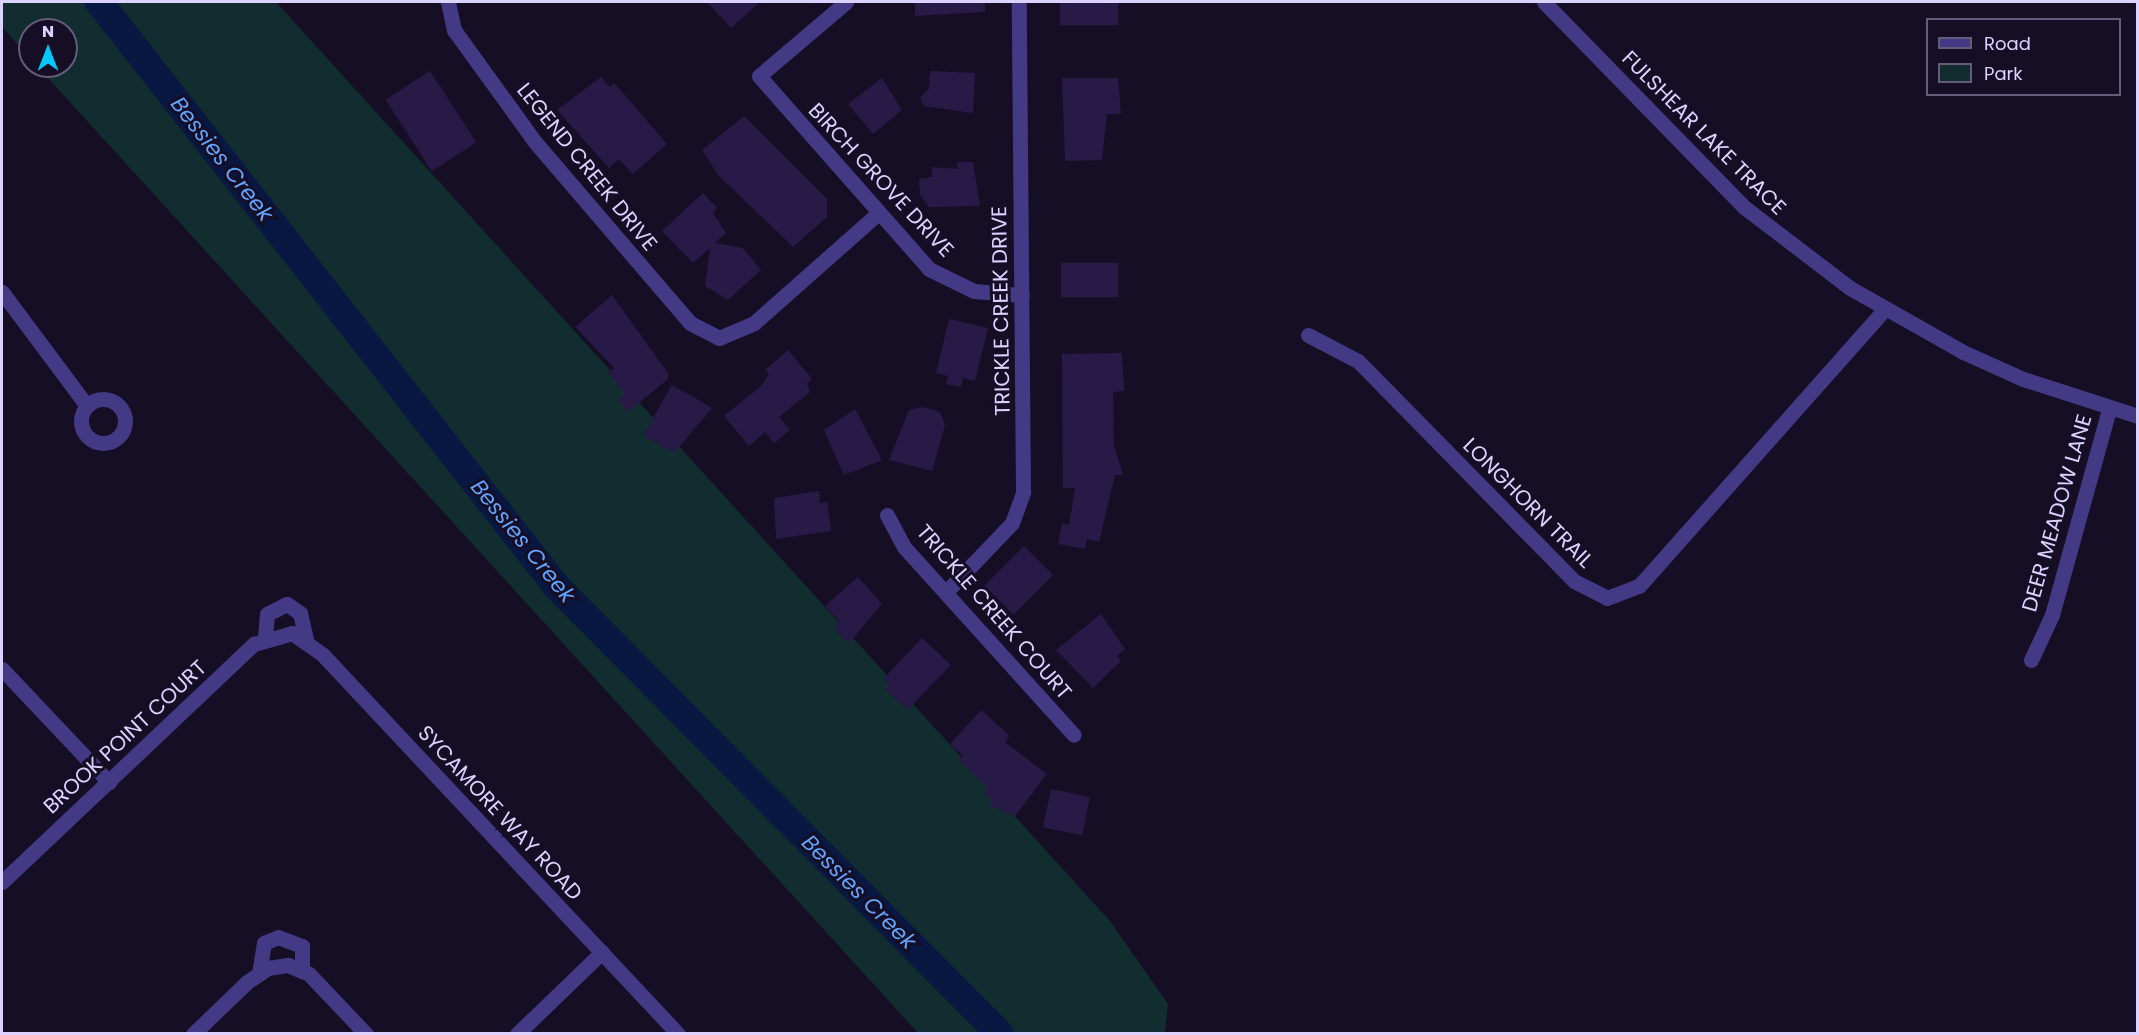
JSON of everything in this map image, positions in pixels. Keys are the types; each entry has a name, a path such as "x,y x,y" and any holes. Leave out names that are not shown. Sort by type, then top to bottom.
{"street":[{"name":"LEGEND CREEK DRIVE","path":"448,2 454,30 535,142 690,323 719,338 754,322 877,214"},
{"name":"BIRCH GROVE DRIVE","path":"846,2 759,76 877,214 929,269 951,282 974,291 1022,295"},
{"name":"TRICKLE CREEK DRIVE","path":"946,592 1000,538 1019,508 1024,474 1019,2"},
{"name":"FULSHEAR LAKE TRACE","path":"1544,2 1744,207 1883,311 2023,379 2109,409 2138,416"},
{"path":"2,292 87,406"},
{"name":"LONGHORN TRAIL","path":"1308,335 1358,361 1574,581 1607,598 1639,586 1883,311"},
{"name":"DEER MEADOW LANE","path":"2031,660 2052,615 2109,409"},
{"name":"TRICKLE CREEK COURT","path":"887,515 904,547 1074,735"},
{"path":"265,637 267,614 287,604 300,613 306,640"},
{"name":"BROOK POINT COURT","path":"2,882 265,637 283,632"},
{"name":"SYCAMORE WAY ROAD","path":"283,632 306,640 678,1034"},
{"path":"2,669 109,782"},
{"path":"259,974 264,943 278,937 302,946 303,971"},
{"path":"517,1034 602,952"},
{"path":"193,1034 259,974 288,965 303,971 366,1034"}],"green space":[{"path":"2,2 276,2 1110,921 1168,1004 1165,1033 918,1033 48,78 78,78 78,18 18,18 18,45 2,27"}],"building":[{"path":"707,2 760,2 731,28"},
{"path":"915,2 985,2 985,12 915,16"},
{"path":"1060,2 1118,2 1118,25 1060,25"},
{"path":"430,71 476,142 432,171 386,100"},
{"path":"930,71 975,73 973,113 924,106 920,98 929,88"},
{"path":"601,77 610,87 614,83 667,144 633,174 619,159 609,168 557,110"},
{"path":"882,78 902,110 873,134 848,104"},
{"path":"1062,78 1118,78 1121,114 1107,114 1102,160 1065,161"},
{"path":"744,116 827,199 827,217 793,247 719,176 702,150"},
{"path":"957,162 973,162 980,206 929,207 920,195 919,179 932,177 932,167 958,169"},
{"path":"703,193 717,208 713,213 726,233 715,243 743,248 761,270 728,300 705,286 710,248 693,263 662,231"},
{"path":"1061,263 1118,263 1118,297 1061,297"},
{"path":"612,295 668,373 668,379 628,412 618,400 625,394 608,373 614,368 575,327"},
{"path":"949,319 988,328 975,381 963,378 961,387 946,384 948,376 936,373"},
{"path":"788,350 812,379 807,383 810,392 779,417 790,430 774,443 765,432 749,446 724,416 761,386 769,374 765,370"},
{"path":"1122,353 1124,391 1113,392 1114,445 1123,475 1115,475 1099,542 1087,539 1085,549 1058,544 1062,523 1069,525 1075,488 1063,488 1062,354"},
{"path":"672,385 712,408 674,453 643,436"},
{"path":"922,407 940,412 945,425 932,471 889,460 909,410"},
{"path":"855,409 882,460 844,475 824,430"},
{"path":"819,491 820,503 827,502 831,531 776,539 774,498"},
{"path":"1024,546 1053,575 1013,615 984,586"},
{"path":"858,577 882,604 849,643 835,631 839,621 825,606"},
{"path":"1101,614 1125,649 1117,656 1121,661 1093,688 1056,650"},
{"path":"922,638 951,665 907,710 885,689 889,685 883,679"},
{"path":"981,710 1010,736 1005,742 1047,774 1015,816 989,805 993,800 983,792 987,787 958,760 963,756 950,744"},
{"path":"1051,789 1090,797 1082,835 1043,827"}],"waterway":[{"name":"Bessies Creek","path":"99,2 557,587 1000,1034"}]}
